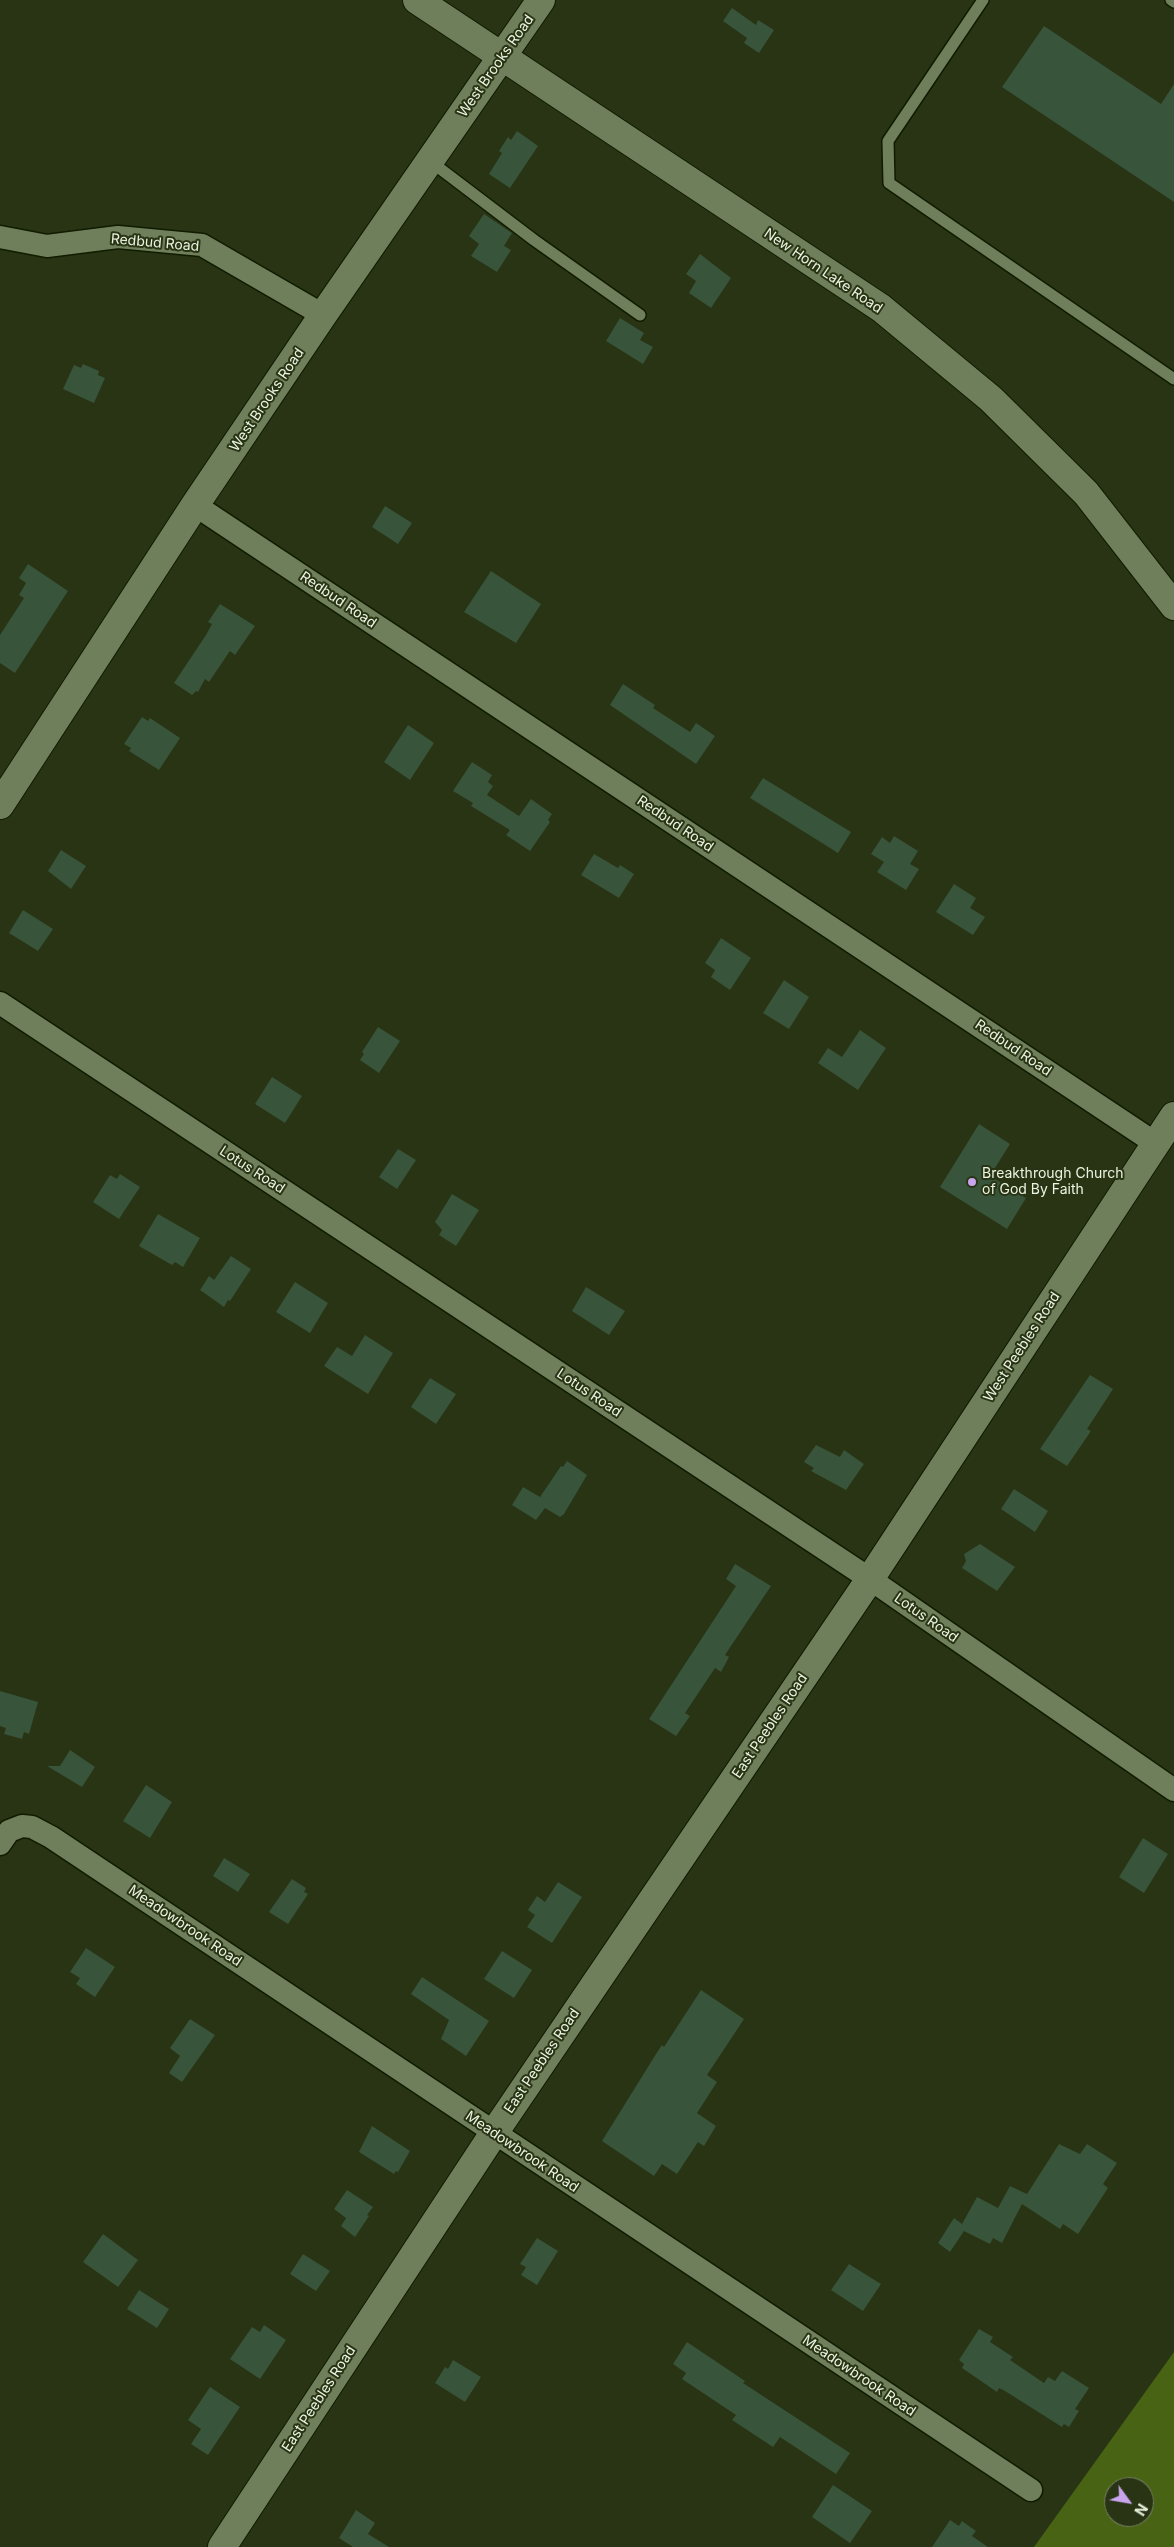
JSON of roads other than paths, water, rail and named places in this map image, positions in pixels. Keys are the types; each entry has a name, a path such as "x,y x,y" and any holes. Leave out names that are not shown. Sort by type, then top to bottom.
{"main road":[{"name":"West Brooks Road","path":"0,805 195,505 323,315 541,0"},
{"name":"New Horn Lake Road","path":"420,1 895,320 991,399 1086,492 1174,606"},
{"name":"West Peebles Road","path":"870,1579 1174,1116"},
{"name":"East Peebles Road","path":"222,2547 494,2133 870,1579"}],"street":[{"name":"Redbud Road","path":"0,237 47,246 118,237 202,245 323,315"},
{"name":"Redbud Road","path":"195,505 1155,1143"},
{"name":"Lotus Road","path":"0,1003 870,1579 1174,1790"},
{"name":"Meadowbrook Road","path":"4,1837 22,1826 32,1827 51,1837 1030,2490"}],"lane":[{"path":"983,0 888,141 889,183 1174,379"},
{"path":"430,161 534,240 640,315"}],"place":[{"name":"Breakthrough Church of God By Faith","path":"972,1182"}]}
